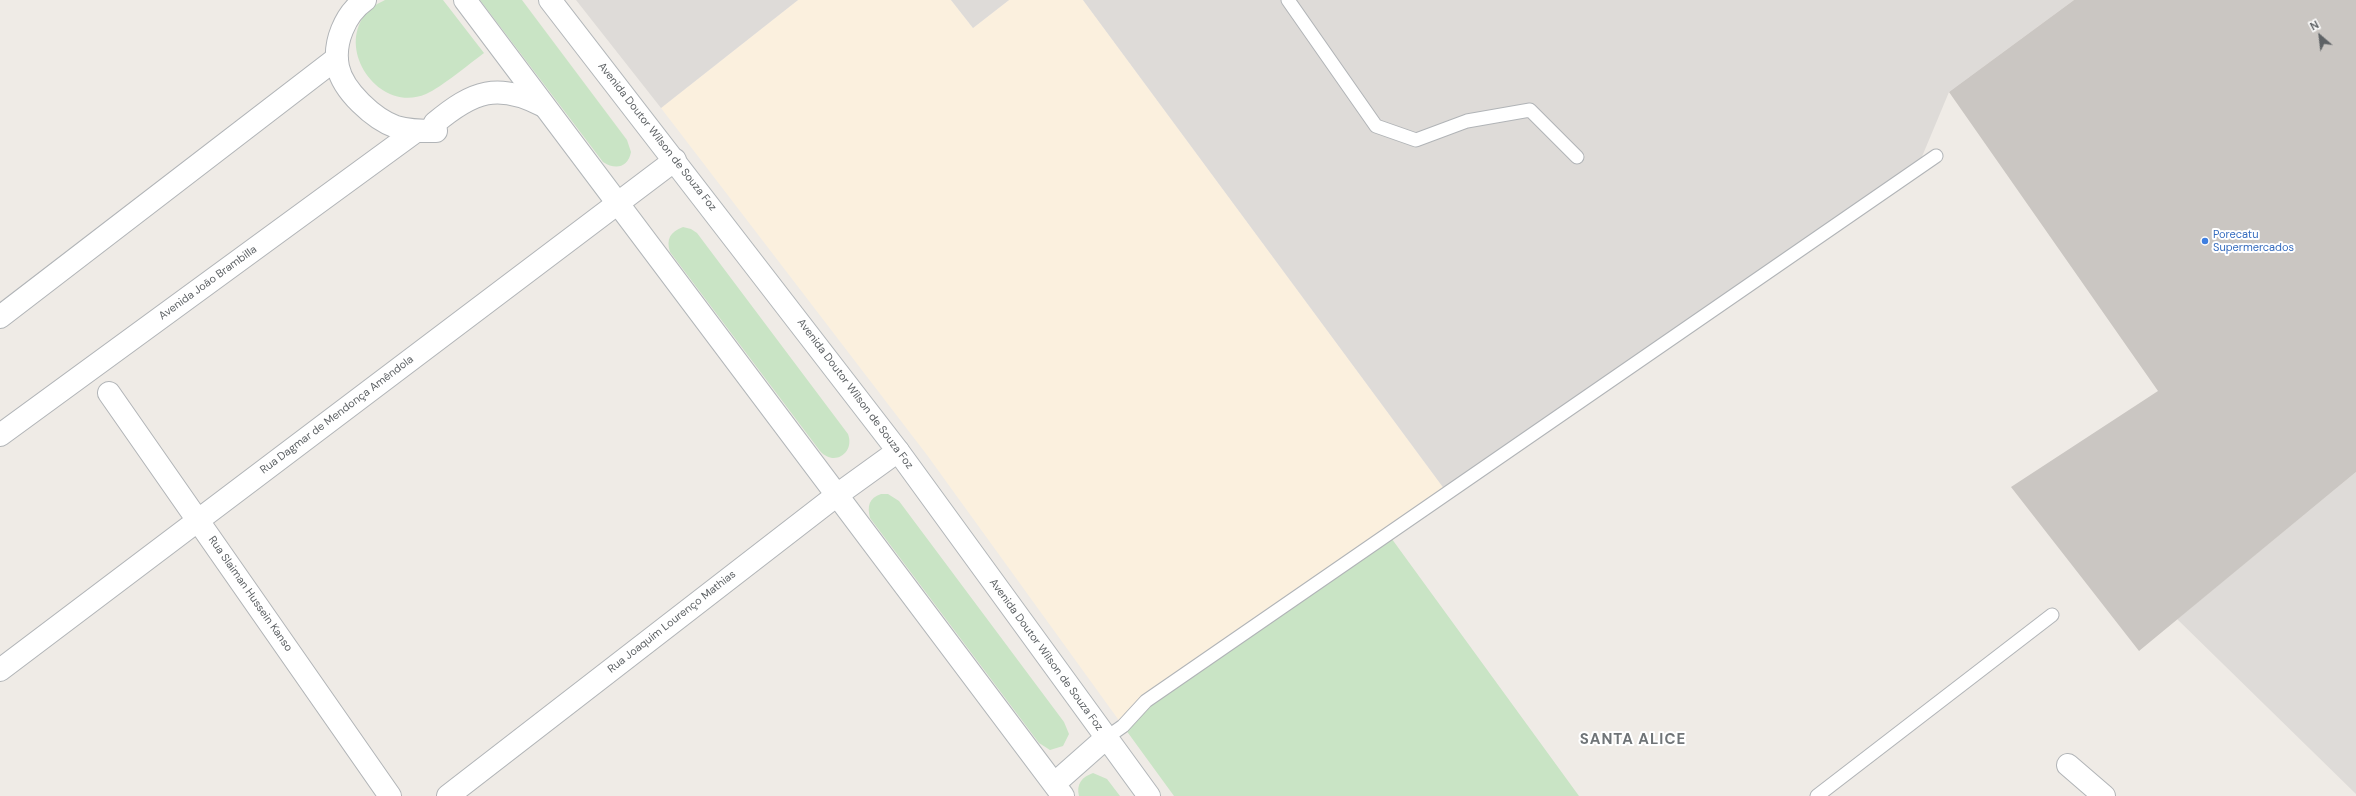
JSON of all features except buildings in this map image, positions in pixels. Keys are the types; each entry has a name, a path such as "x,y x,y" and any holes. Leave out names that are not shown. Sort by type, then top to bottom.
{"street":[{"path":"365,0 348,18 340,34 337,58 338,68 347,85 362,106 396,127 416,131 436,131 435,123 461,102 491,92 510,93 528,97 544,106"},
{"path":"465,0 1058,790 1106,738"},
{"name":"Avenida Doutor Wilson de Souza Foz","path":"550,0 675,160 898,451 1148,796"},
{"path":"0,317 337,58"},
{"name":"Avenida João Brambilla","path":"0,435 416,131"},
{"name":"Rua Dagmar de Mendonça Amêndola","path":"0,670 675,160"},
{"name":"Rua Slaiman Hussein Kanso","path":"109,393 390,796"},
{"name":"Rua Joaquim Lourenço Mathias","path":"448,796 837,495 898,451"},
{"path":"2068,765 2104,796"}],"lane":[{"path":"1288,0 1376,126 1416,140 1467,121 1530,110 1577,157"},
{"path":"1106,738 1123,726 1146,701 1936,156"},
{"path":"1818,796 2052,615"}],"shaded area":[{"path":"576,0 798,0 661,108"},
{"path":"798,0 951,0 973,28 1009,0 1083,0 1448,494 1123,726 927,455 661,108"},
{"path":"951,0 1009,0 973,28"},
{"path":"1083,0 2074,0 1949,92 1916,171 1448,494"},
{"path":"2356,472 2356,794 2177,619"}],"green space":[{"path":"385,0 443,0 484,53 447,81 426,94 409,98 393,95 378,87 367,75 359,60 356,44 358,27 367,12"},
{"path":"480,0 522,0 627,140 631,152 624,164 616,167 603,162"},
{"path":"683,227 691,229 697,233 848,434 849,447 842,456 831,458 820,451 670,252 670,236 675,231"},
{"path":"881,494 888,494 899,501 1064,722 1069,734 1063,746 1050,750 1039,743 870,518 869,506 871,500"},
{"path":"1389,535 1579,796 1174,796 1123,726 1146,701"},
{"path":"1093,773 1107,779 1120,796 1079,796 1079,785 1083,779"}],"place":[{"name":"Porecatu Supermercados","path":"2205,241"}],"district":[{"name":"SANTA ALICE","path":"1633,740"}]}
